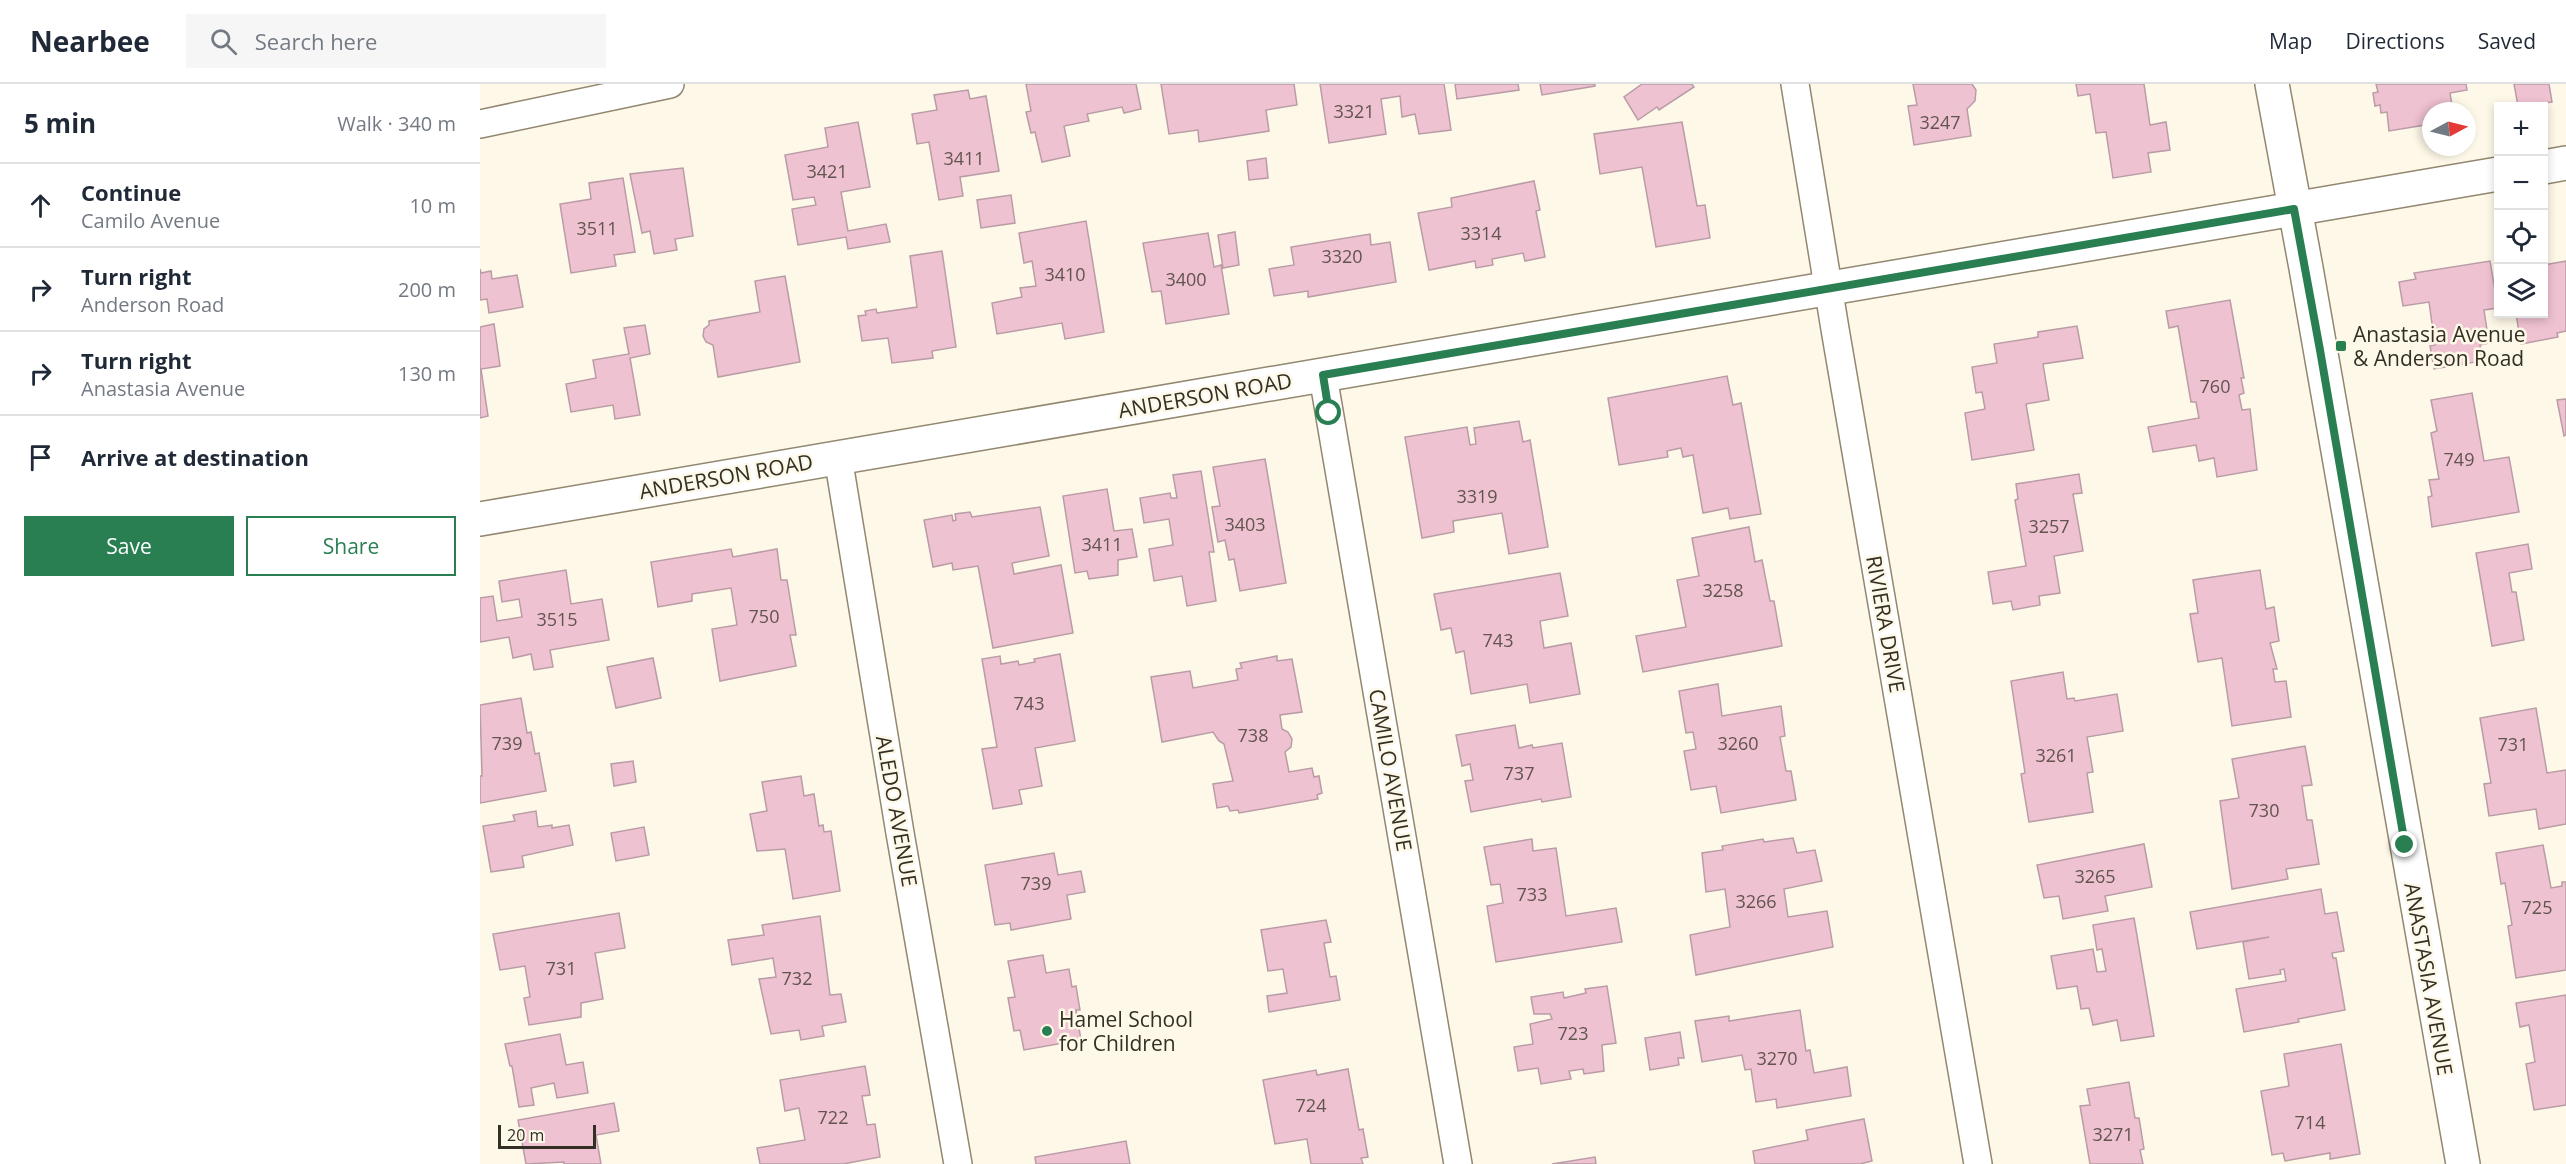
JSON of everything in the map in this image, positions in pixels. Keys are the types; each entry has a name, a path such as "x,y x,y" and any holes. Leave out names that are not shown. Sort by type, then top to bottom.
{"street":[{"path":"480,124 670,84"},
{"name":"RIVIERA DRIVE","path":"1795,84 1828,290 1978,1164"},
{"name":"ANASTASIA AVENUE","path":"2271,84 2310,291 2463,1164"},
{"path":"2548,165 2566,163"},
{"name":"ANDERSON ROAD","path":"480,519 2494,175"},
{"name":"CAMILO AVENUE","path":"1323,375 1458,1164"},
{"name":"ALEDO AVENUE","path":"838,457 958,1164"}],"building":[{"path":"1026,84 1136,84 1141,109 1124,113 1122,107 1087,114 1089,121 1064,126 1070,156 1042,162 1035,132 1031,133 1026,112 1031,111"},
{"path":"1161,84 1294,84 1297,105 1266,110 1269,131 1199,142 1198,130 1169,134"},
{"path":"1320,84 1444,84 1451,130 1419,134 1415,114 1402,117 1400,96 1381,99 1386,134 1329,143"},
{"path":"1455,84 1518,84 1519,90 1457,99"},
{"path":"1540,84 1595,84 1595,86 1542,95"},
{"path":"1642,84 1692,84 1694,87 1659,110 1657,107 1638,120 1624,97"},
{"path":"1913,84 1972,84 1976,90 1975,101 1967,109 1971,136 1914,145 1908,106 1917,105"},
{"path":"2076,84 2144,84 2150,125 2166,122 2170,150 2148,153 2151,172 2113,178 2106,132 2096,133 2090,94 2078,96"},
{"path":"2376,84 2466,84 2467,90 2450,93 2452,102 2422,102 2422,126 2389,131 2387,112 2381,113 2380,105 2375,106 2373,93 2378,92"},
{"path":"2514,84 2549,84 2552,102 2517,102"},
{"path":"968,90 970,99 986,96 999,171 960,177 963,196 939,200 929,142 917,144 912,114 937,110 934,95"},
{"path":"858,122 870,187 841,192 848,231 886,224 890,242 848,249 846,237 798,245 792,209 816,205 814,197 793,200 785,155 828,147 825,128"},
{"path":"1682,122 1697,206 1705,205 1710,238 1656,247 1642,167 1600,174 1594,134"},
{"path":"1266,158 1268,178 1249,180 1247,161"},
{"path":"683,168 693,236 675,239 677,250 654,254 650,231 642,233 630,174"},
{"path":"623,178 635,252 614,255 616,266 571,273 560,204 591,199 589,183"},
{"path":"1534,181 1540,210 1536,211 1545,257 1525,261 1523,253 1492,259 1493,265 1476,268 1475,261 1429,270 1418,213 1452,207 1451,198"},
{"path":"1011,195 1015,223 981,228 977,200"},
{"path":"1086,221 1104,332 1065,339 1062,323 997,334 992,303 1022,297 1020,288 1036,286 1032,261 1024,263 1019,233"},
{"path":"1235,232 1239,265 1223,268 1218,235"},
{"path":"1208,233 1214,267 1221,265 1229,314 1166,324 1161,291 1152,292 1143,243"},
{"path":"1370,234 1371,245 1390,242 1396,282 1308,297 1308,291 1274,296 1269,269 1294,265 1291,247"},
{"path":"942,251 956,347 932,351 933,358 892,363 888,338 862,341 858,316 866,315 865,311 876,309 877,313 917,307 910,256"},
{"path":"2490,261 2494,284 2494,309 2484,310 2489,343 2480,345 2482,361 2434,369 2430,346 2435,345 2429,302 2403,306 2399,282 2416,279 2414,273"},
{"path":"2566,261 2566,331 2557,333 2558,337 2521,344 2517,318 2548,318 2548,264"},
{"path":"480,269 481,273 491,271 492,279 517,275 523,307 489,313 487,299 480,300"},
{"path":"785,276 800,362 718,377 713,345 706,342 703,336 709,321 760,312 755,281"},
{"path":"2230,300 2244,378 2241,378 2244,393 2239,395 2242,410 2250,409 2257,470 2217,477 2214,458 2199,461 2196,445 2153,452 2148,427 2199,418 2196,402 2191,402 2178,326 2169,328 2166,311"},
{"path":"494,324 500,366 481,369 488,416 480,418 480,327"},
{"path":"645,325 650,354 630,358 640,415 615,419 613,405 571,412 566,384 596,378 593,360 629,354 624,328"},
{"path":"2077,326 2083,358 2043,364 2049,400 2026,404 2034,450 1972,460 1965,413 1985,409 1982,392 1976,393 1972,367 1997,363 1994,344 2038,337 2038,332"},
{"path":"1727,376 1733,405 1741,403 1761,514 1730,519 1728,508 1703,513 1693,455 1683,457 1681,448 1667,451 1668,457 1619,465 1608,398"},
{"path":"2472,393 2484,461 2509,457 2519,512 2432,527 2428,497 2432,496 2429,480 2439,479 2431,433 2437,431 2431,400"},
{"path":"2566,399 2566,435 2564,436 2557,400"},
{"path":"1519,421 1523,442 1530,440 1548,547 1509,554 1502,513 1453,521 1454,532 1422,538 1405,437 1467,427 1470,445 1476,444 1474,428"},
{"path":"1265,459 1286,583 1240,591 1234,559 1229,560 1225,540 1218,542 1212,507 1220,506 1213,467"},
{"path":"1201,471 1214,552 1209,552 1216,601 1187,606 1182,576 1154,581 1149,549 1173,545 1169,519 1144,523 1140,498 1170,493 1171,498 1177,498 1173,475"},
{"path":"2079,474 2082,493 2073,494 2083,551 2054,556 2060,593 2039,596 2040,605 2013,610 2011,601 1993,604 1988,572 2026,566 2015,500 2018,499 2016,484"},
{"path":"1107,489 1114,531 1132,529 1137,557 1118,560 1118,575 1089,579 1087,571 1075,573 1063,496"},
{"path":"1040,507 1049,556 1012,563 1014,574 1061,565 1073,633 993,648 978,566 953,570 952,563 933,567 924,520 952,515 953,521 956,520 955,514 970,512 972,517"},
{"path":"1749,527 1755,562 1762,560 1770,601 1774,601 1782,646 1643,672 1636,636 1686,627 1677,580 1699,576 1692,538"},
{"path":"2528,544 2532,569 2509,573 2512,592 2516,592 2524,640 2492,646 2476,553"},
{"path":"731,549 733,557 777,549 781,580 787,580 796,635 790,635 796,666 720,681 712,629 737,625 731,588 692,594 692,601 658,607 651,562"},
{"path":"566,570 571,604 602,599 609,640 550,650 553,667 534,670 531,654 513,658 509,637 480,642 480,598 493,596 497,621 522,617 519,599 502,602 499,581"},
{"path":"2260,570 2266,609 2274,607 2279,641 2270,643 2277,669 2273,669 2275,682 2286,681 2291,717 2232,726 2222,658 2198,662 2190,614 2198,613 2193,580"},
{"path":"1560,573 1568,616 1540,621 1544,648 1571,643 1580,694 1530,703 1527,684 1471,694 1464,651 1456,653 1451,628 1441,630 1434,594"},
{"path":"1060,654 1075,741 1035,748 1042,786 1019,790 1022,804 993,809 982,749 997,747 982,659 1000,656 1001,664 1018,661 1019,665 1035,662 1034,659"},
{"path":"1277,656 1277,661 1292,659 1302,712 1280,715 1282,729 1288,732 1292,739 1291,747 1285,752 1289,772 1312,768 1314,777 1319,776 1322,793 1317,795 1318,799 1239,813 1238,810 1230,811 1228,806 1217,808 1213,784 1233,781 1224,744 1213,732 1162,742 1151,677 1190,671 1193,688 1238,680 1236,669 1242,668 1240,663"},
{"path":"653,658 661,698 616,708 607,667"},
{"path":"2063,672 2067,699 2074,698 2075,701 2117,694 2123,731 2087,737 2093,772 2087,773 2093,812 2029,822 2021,774 2025,773 2011,681"},
{"path":"1718,684 1722,716 1781,706 1785,736 1780,737 1786,771 1791,771 1796,800 1721,813 1716,786 1691,790 1684,751 1696,749 1693,732 1686,733 1679,691"},
{"path":"521,698 527,733 531,732 535,754 539,753 546,791 480,803 480,776 482,776 480,705"},
{"path":"2536,708 2547,773 2566,770 2566,824 2539,829 2536,809 2489,816 2484,784 2491,783 2480,718"},
{"path":"1515,725 1519,748 1562,743 1571,797 1542,802 1541,799 1471,812 1465,781 1473,780 1470,764 1462,766 1456,735"},
{"path":"2305,746 2312,785 2302,786 2307,820 2312,820 2319,864 2286,869 2288,879 2232,889 2220,801 2239,798 2232,759"},
{"path":"633,761 636,782 614,786 611,764"},
{"path":"801,776 804,796 814,794 819,826 823,825 824,832 831,831 840,891 793,899 785,849 757,851 750,814 767,811 762,782"},
{"path":"536,811 538,827 552,825 552,828 569,825 573,845 522,856 524,867 491,872 483,826 515,821 513,815"},
{"path":"644,827 649,855 616,861 611,833"},
{"path":"1793,838 1797,853 1815,850 1822,881 1784,889 1788,917 1827,911 1833,947 1696,975 1690,935 1730,927 1725,889 1706,892 1702,853 1723,850 1722,846 1763,839 1764,842"},
{"path":"1532,839 1533,851 1556,848 1566,916 1616,908 1622,942 1496,962 1487,906 1503,903 1500,884 1491,885 1484,847"},
{"path":"2144,844 2152,887 2105,896 2108,911 2063,919 2059,896 2044,898 2037,865"},
{"path":"2543,845 2551,888 2562,886 2562,882 2566,882 2566,970 2516,978 2508,926 2512,925 2505,883 2501,884 2496,853"},
{"path":"1054,853 1058,875 1081,871 1085,892 1067,895 1071,919 1011,930 1010,923 995,925 985,865"},
{"path":"2321,889 2325,914 2337,912 2344,951 2332,953 2333,958 2336,958 2345,1010 2298,1019 2299,1022 2244,1032 2236,989 2286,981 2284,969 2280,970 2281,974 2249,979 2243,942 2269,937 2197,949 2190,912"},
{"path":"619,913 625,948 595,953 603,999 581,1003 581,1017 529,1025 524,998 530,997 525,966 500,970 493,934"},
{"path":"820,916 830,995 841,994 846,1022 822,1026 824,1036 801,1040 799,1030 771,1034 759,979 776,977 773,958 732,965 728,940 764,935 762,925"},
{"path":"2134,918 2154,1036 2121,1041 2117,1020 2093,1025 2089,1008 2081,1009 2077,986 2057,989 2051,956 2093,949 2097,972 2106,971 2102,949 2097,950 2093,925"},
{"path":"1326,920 1331,942 1324,943 1330,977 1336,976 1340,1000 1269,1012 1267,996 1287,993 1283,969 1268,971 1261,930"},
{"path":"1043,955 1046,973 1069,969 1072,987 1076,986 1080,1010 1076,1010 1081,1040 1024,1050 1020,1030 1014,1031 1008,998 1015,997 1008,961"},
{"path":"1607,986 1616,1043 1602,1045 1604,1071 1584,1074 1583,1069 1569,1071 1571,1079 1541,1084 1538,1068 1518,1071 1514,1047 1533,1044 1530,1024 1552,1019 1550,1014 1534,1014 1531,997 1563,992 1564,998 1586,993 1585,989"},
{"path":"2566,995 2566,1105 2534,1110 2526,1064 2535,1062 2529,1025 2520,1027 2516,1003"},
{"path":"1800,1010 1806,1051 1810,1050 1814,1073 1847,1067 1851,1096 1777,1108 1776,1099 1756,1102 1751,1069 1745,1070 1742,1055 1702,1062 1695,1021 1729,1016 1729,1021"},
{"path":"1680,1032 1684,1058 1678,1058 1679,1065 1650,1070 1645,1038"},
{"path":"560,1034 566,1065 583,1062 588,1093 557,1098 554,1083 531,1088 534,1105 519,1107 512,1066 510,1066 505,1044"},
{"path":"2341,1044 2360,1154 2330,1159 2330,1153 2285,1161 2283,1153 2272,1155 2261,1091 2289,1086 2284,1054"},
{"path":"865,1066 870,1095 862,1096 867,1125 875,1124 880,1157 843,1164 760,1164 757,1148 805,1140 799,1108 785,1111 780,1080"},
{"path":"1348,1069 1359,1130 1363,1129 1368,1157 1361,1158 1363,1164 1311,1164 1307,1139 1275,1144 1263,1080 1316,1070 1317,1075"},
{"path":"2129,1082 2135,1118 2139,1118 2144,1149 2140,1150 2143,1164 2090,1164 2080,1106 2090,1105 2087,1089"},
{"path":"614,1103 619,1131 596,1135 601,1164 564,1164 564,1162 526,1164 518,1120"},
{"path":"1864,1119 1872,1161 1860,1164 1755,1164 1753,1151 1808,1140 1806,1130"},
{"path":"1126,1141 1130,1164 1036,1164 1035,1157"},
{"path":"1595,1157 1596,1164 1552,1164"}],"place":[{"name":"Anastasia Avenue & Anderson Road","path":"2341,346"},
{"name":"Hamel School for Children","path":"1047,1031"}],"route":[{"path":"1329,413 1323,375 2294,209 2405,845"}]}
